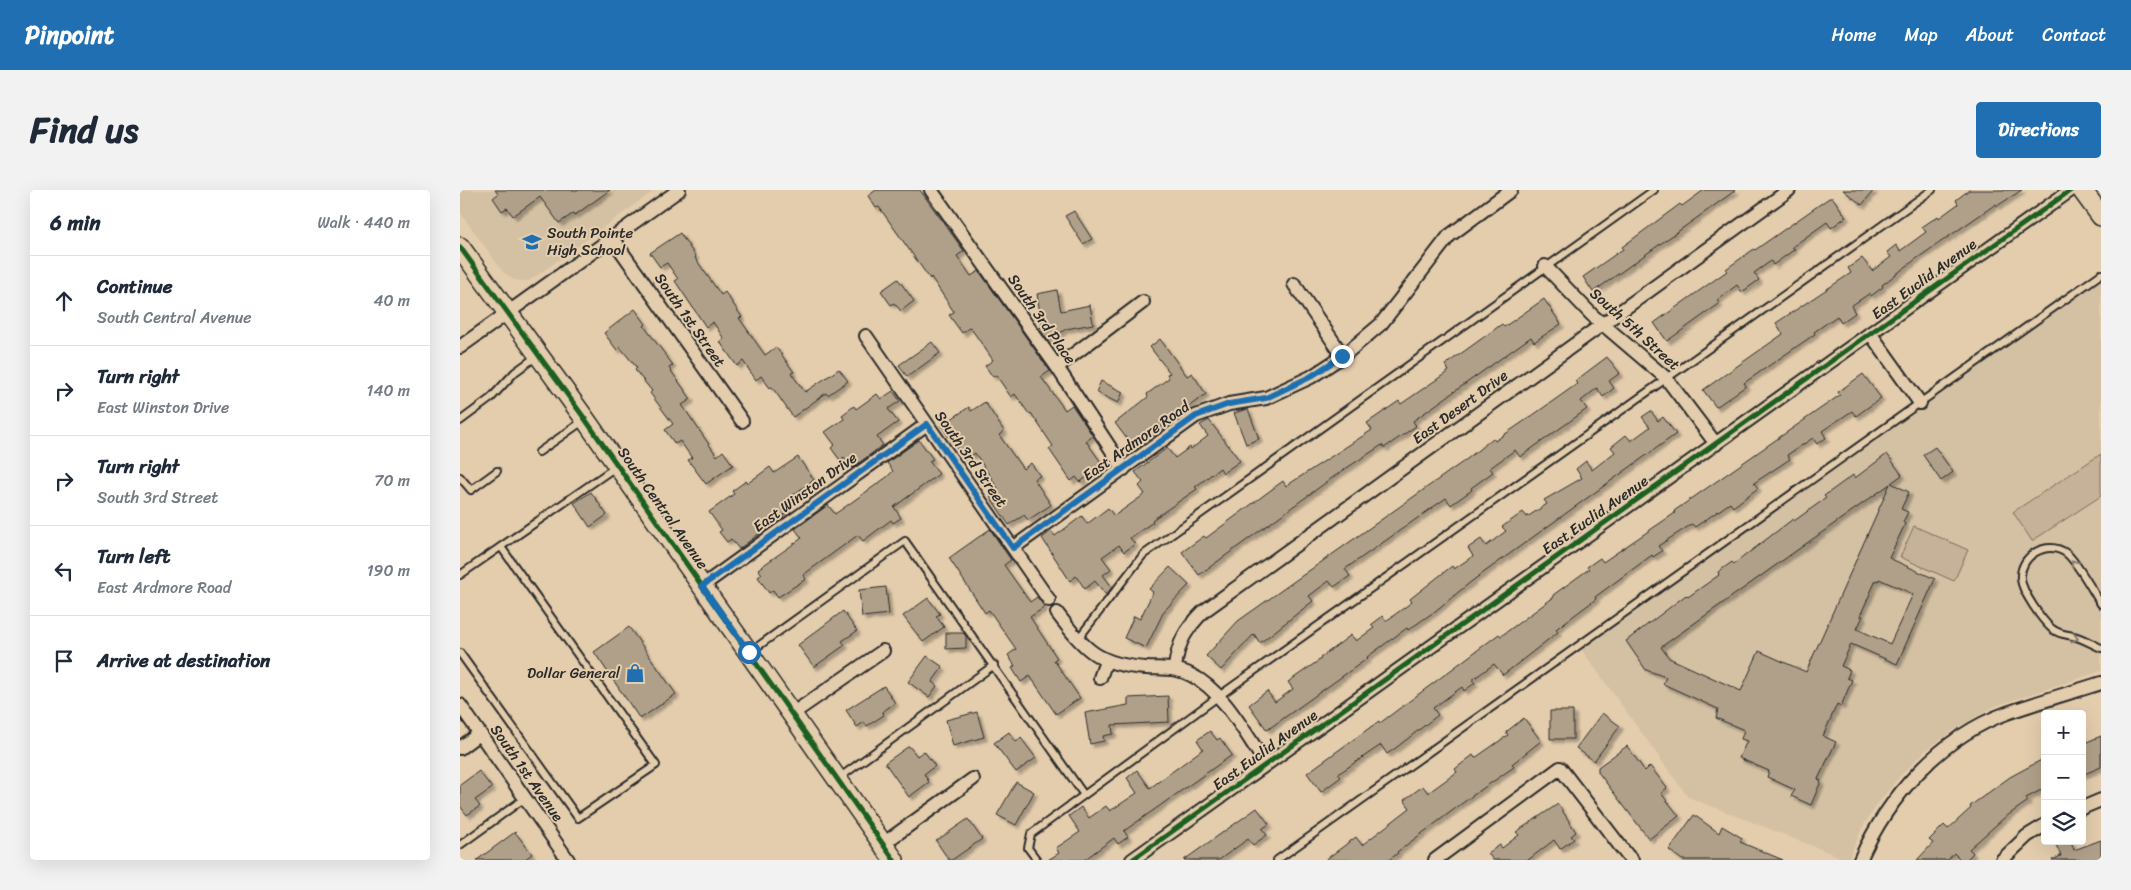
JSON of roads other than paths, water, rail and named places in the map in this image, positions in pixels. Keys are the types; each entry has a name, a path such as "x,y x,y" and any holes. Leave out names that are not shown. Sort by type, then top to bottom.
{"main road":[{"path":"2082,190 2101,216"},
{"name":"South Central Avenue","path":"460,246 586,420 894,860"}],"street":[{"path":"460,347 679,190"},
{"name":"South 3rd Place","path":"932,190 1056,367 1124,470"},
{"name":"East Ardmore Road","path":"1013,548 1124,470 1196,416 1229,404 1266,398 1310,377 1342,356 1381,324 1449,236 1511,190"},
{"name":"East Desert Drive","path":"1175,668 1180,640 1191,624 1204,611 1789,190"},
{"name":"East Euclid Avenue","path":"1132,860 2071,190"},
{"name":"South 1st Street","path":"612,238 742,421"},
{"name":"South 5th Street","path":"1545,266 1604,324 1666,378 1716,444"},
{"path":"1294,284 1342,356"},
{"path":"1056,367 1143,302"},
{"path":"1870,333 1920,403"},
{"name":"South 3rd Street","path":"866,336 1049,600"},
{"name":"East Winston Drive","path":"702,586 927,424"},
{"path":"1057,613 1085,648 1106,661 1127,666 1175,668 1205,683 1219,696 1266,764"},
{"path":"792,714 883,652"},
{"path":"1100,678 1106,661"},
{"path":"1860,860 1867,845 1901,792 1918,772 1956,741 1981,725 2006,713 2101,683"},
{"name":"South 1st Avenue","path":"460,705 568,860"},
{"path":"460,748 480,733"},
{"path":"1435,860 1560,768 1632,860"},
{"path":"883,844 973,779"},
{"path":"2086,806 2101,800"},
{"path":"2002,860 2027,836 2041,827"}],"lane":[{"path":"1078,640 1143,555 1545,266 1654,190"},
{"path":"1037,860 1028,848 1030,834 1219,696 1932,190"},
{"path":"1277,860 2101,274"},
{"path":"460,422 492,398 515,372 538,355"},
{"path":"539,452 586,420"},
{"path":"460,575 618,466"},
{"path":"460,477 471,490 497,471"},
{"path":"749,652 905,541 1084,795"},
{"path":"460,653 578,818 656,765 501,547"},
{"path":"2101,604 2067,553 2050,547 2034,552 2029,557 2023,568 2021,579 2024,589 2046,623 2062,634 2101,648"},
{"path":"837,779 994,665"},
{"path":"460,845 525,798"}],"place":[{"name":"South Pointe High School","path":"532,242"},
{"name":"Dollar General","path":"635,673"}]}
